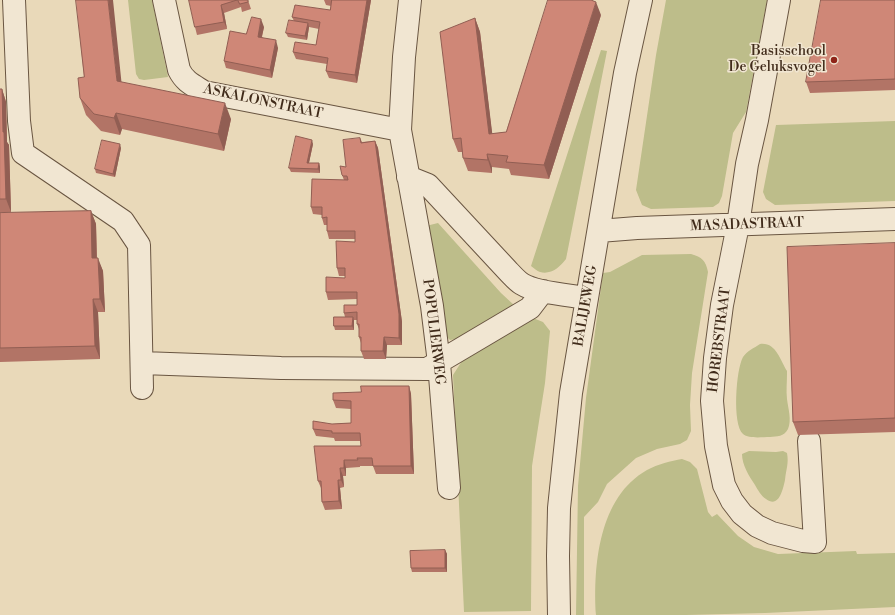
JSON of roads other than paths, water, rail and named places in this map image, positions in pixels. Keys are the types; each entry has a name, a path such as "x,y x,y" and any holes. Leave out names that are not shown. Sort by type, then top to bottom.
{"street":[{"path":"14,0 19,121 23,153 123,221 139,245 142,388"},
{"name":"ASKALONSTRAAT","path":"164,0 179,70 189,83 204,92 400,130"},
{"name":"POPULIERWEG","path":"410,0 404,57 400,130 432,306 439,363 449,488"},
{"name":"BALIJEWEG","path":"558,615 559,508 571,393 625,73 641,0"},
{"path":"738,225 747,164 757,120 779,0"},
{"path":"408,177 428,185 508,271 522,284 532,289 587,298"},
{"name":"MASADASTRAAT","path":"599,231 637,228 895,219"},
{"name":"HOREBSTRAAT","path":"738,225 722,305 715,358 712,401 716,446 724,486 732,501 742,514 757,526 772,533 803,541 815,542 809,441"},
{"path":"142,363 280,368 427,369 530,308 543,291"}],"place":[{"name":"Basisschool De Geluksvogel","path":"834,60"}]}
